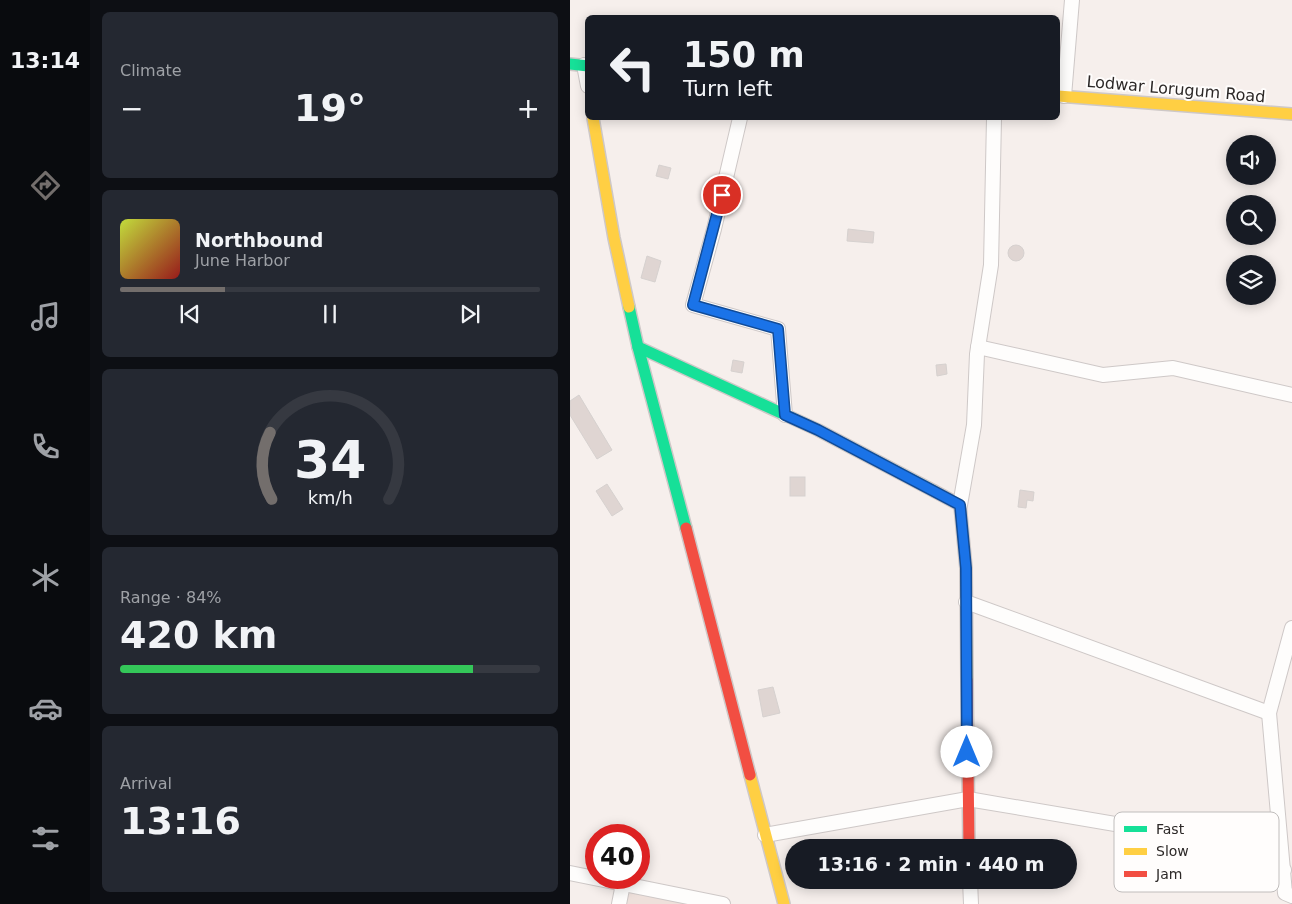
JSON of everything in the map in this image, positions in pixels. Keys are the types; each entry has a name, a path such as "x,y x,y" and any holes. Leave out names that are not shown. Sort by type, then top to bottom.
{"street":[{"path":"1061,96 1072,0"},
{"path":"580,65 585,78"},
{"name":"Lodwar Lorugum Road","path":"1061,96 1292,114"},
{"path":"593,120 614,238 638,347 784,904"},
{"path":"740,120 714,229 693,305 778,329 785,415"},
{"path":"969,839 966,568 960,505 974,425 978,347 991,265 994,120"},
{"path":"638,347 818,430 960,505"},
{"path":"978,347 1103,375 1173,368 1292,395"},
{"path":"966,602 1269,713"},
{"path":"1278,812 1269,713 1292,628"},
{"path":"766,835 968,799 1114,824"},
{"path":"1279,818 1285,892 1292,896"},
{"path":"1279,868 1284,870"},
{"path":"570,873 585,876"},
{"path":"619,904 622,889"},
{"path":"648,889 723,904"},
{"path":"970,889 971,904"}],"shaded area":[{"path":"624,891 692,904 621,904"}],"building":[{"path":"659,165 671,168 668,179 656,176"},
{"path":"848,229 874,232 873,243 847,241"},
{"path":"1013,245 1019,245 1024,250 1022,259 1013,261 1008,256 1008,250"},
{"path":"647,256 661,261 655,282 641,278"},
{"path":"733,360 744,362 742,373 731,371"},
{"path":"946,364 947,374 937,376 936,365"},
{"path":"579,395 612,450 597,459 570,415 570,401"},
{"path":"790,477 805,477 805,496 790,496"},
{"path":"607,484 623,509 612,516 596,491"},
{"path":"1020,490 1034,492 1033,501 1027,500 1026,508 1018,507"},
{"path":"773,687 780,713 763,717 758,690"}],"traffic: fast":[{"path":"570,64 585,66"},
{"path":"629,307 686,528"},
{"path":"638,347 818,430 934,491"}],"traffic: slow":[{"path":"1060,96 1292,114"},
{"path":"593,120 614,238 629,307"},
{"path":"934,491 960,505 966,568 967,680"},
{"path":"750,775 784,904"}],"traffic: jam":[{"path":"686,528 750,775"},
{"path":"967,680 969,839"}],"route":[{"path":"722,195 693,305 778,329 785,415 818,430 960,505 966,568 967,752"}]}
